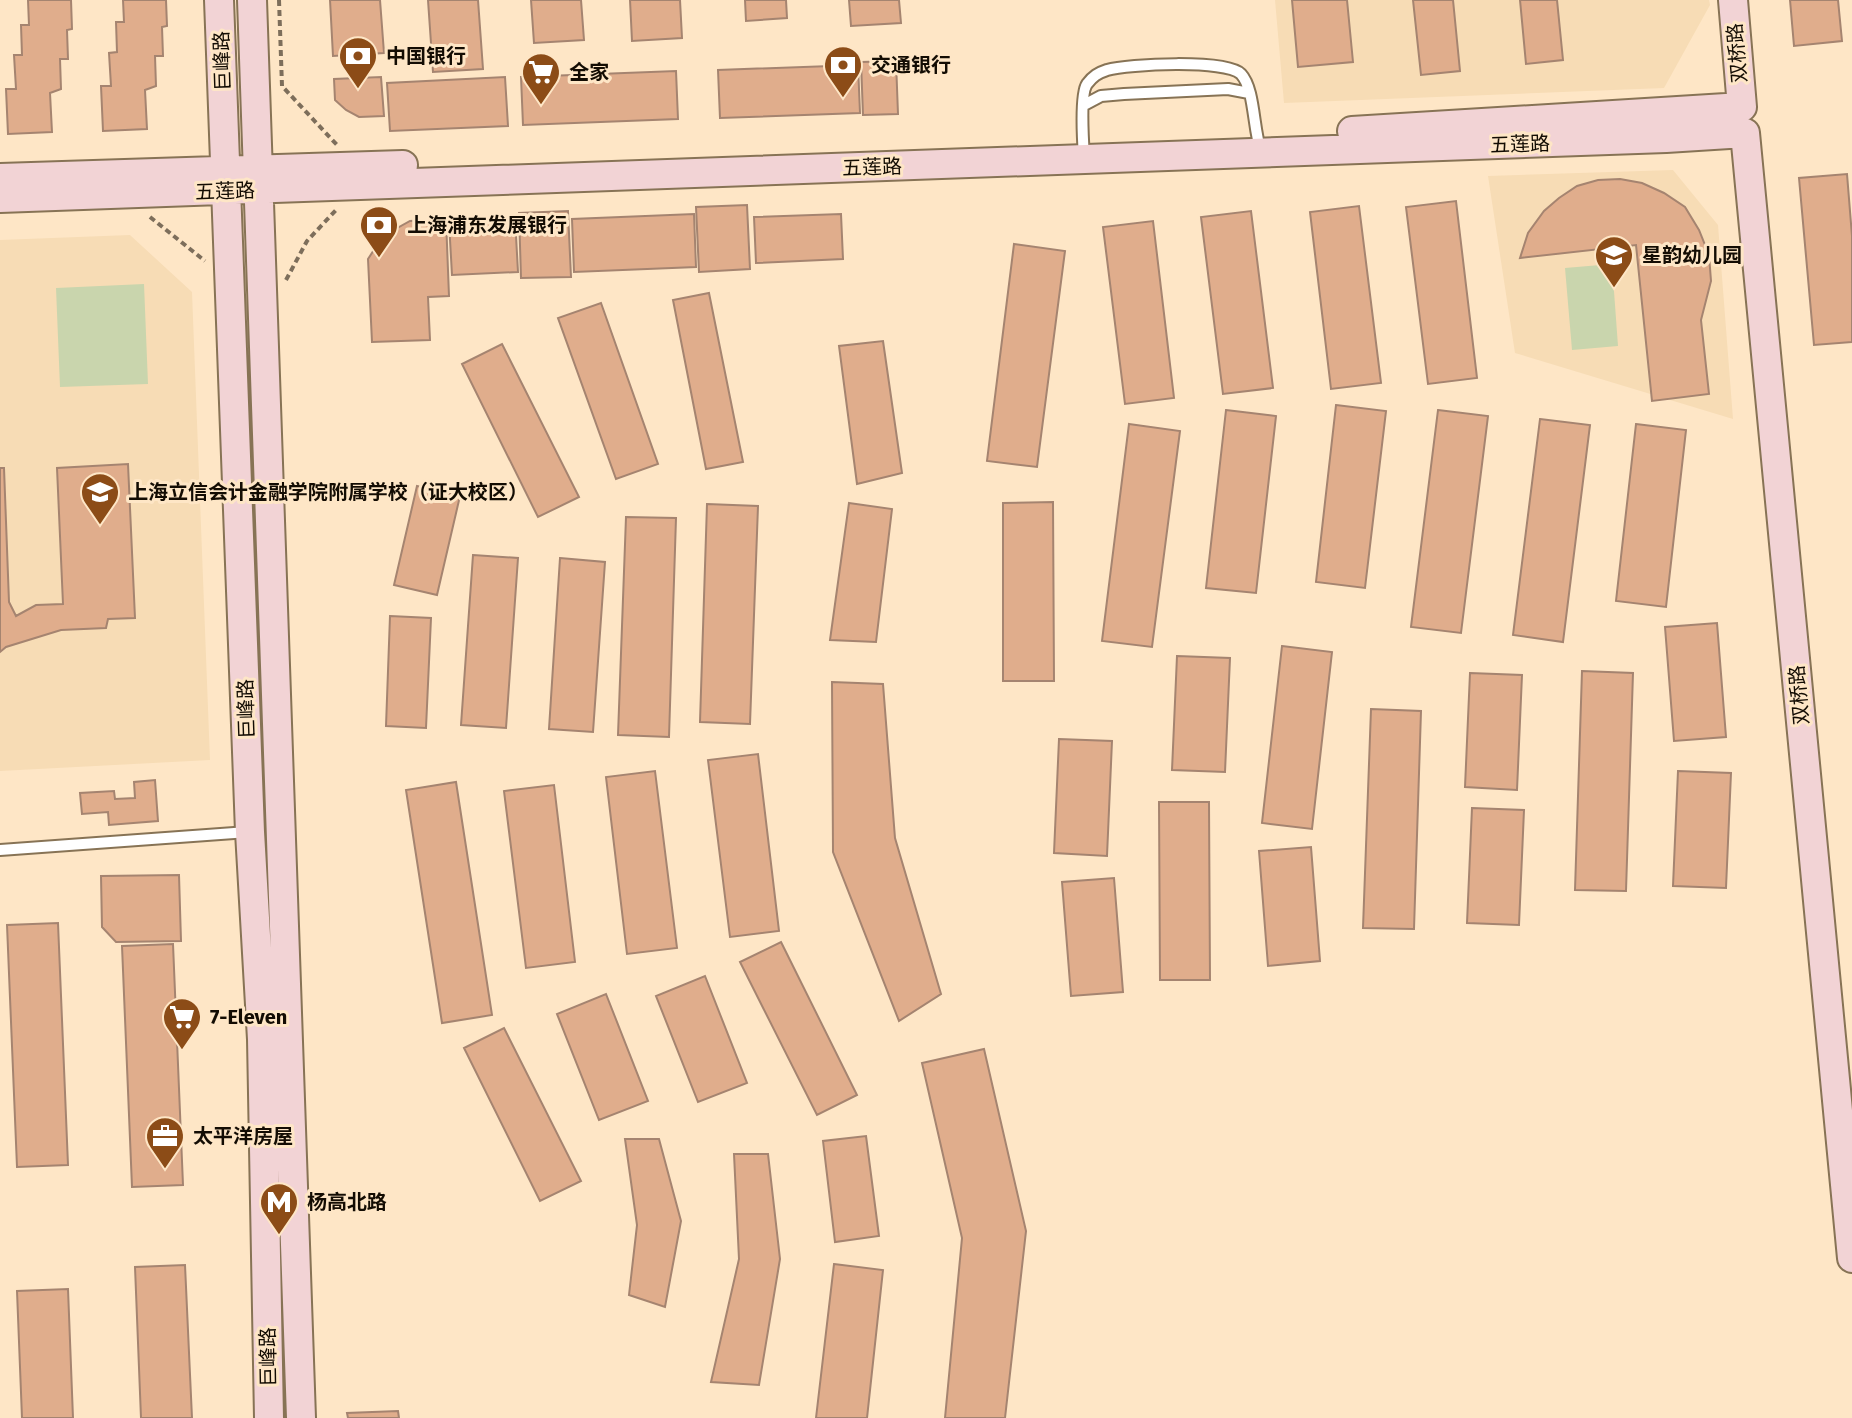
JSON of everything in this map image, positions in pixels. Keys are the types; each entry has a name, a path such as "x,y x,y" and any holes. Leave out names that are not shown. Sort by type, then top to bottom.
{"street":[{"name":"巨峰路","path":"219,0 250,832 262,1039 269,1418"},
{"name":"巨峰路","path":"252,0 301,1418"},
{"name":"双桥路","path":"1733,0 1852,1258"},
{"name":"五莲路","path":"0,178 226,180 1259,145 1666,138 1744,120"},
{"name":"五莲路","path":"257,179 359,166 961,150 1083,152"},
{"name":"五莲路","path":"0,198 226,180"}],"lane":[{"path":"1083,152 1084,87 1096,74 1119,67 1204,65 1234,69 1243,76 1249,93 1259,145"},
{"path":"1084,105 1101,96 1124,94 1228,89 1249,93"},
{"path":"0,850 250,832"}],"path":[{"path":"279,0 282,86 359,166"},
{"path":"145,213 205,261 208,268"}],"shaded area":[{"path":"1275,0 1709,0 1710,5 1664,88 1284,103"},
{"name":"星韵幼儿园","path":"1673,170 1718,225 1733,419 1515,353 1488,176"},
{"name":"上海立信会计金融学院附属学校（证大校区）","path":"130,235 192,292 210,760 0,771 0,240"}],"green space":[{"path":"1612,264 1618,346 1572,350 1565,268"},
{"path":"144,284 148,384 60,387 56,288"}],"building":[{"path":"28,0 71,0 72,29 67,30 68,59 60,59 61,89 50,93 52,132 8,134 6,89 16,89 14,55 22,55 21,25 29,25"},
{"path":"123,0 166,0 167,26 162,27 163,56 155,56 156,86 145,90 147,129 103,131 101,86 111,86 109,53 117,52 116,22 124,22"},
{"path":"330,0 380,0 384,53 333,56"},
{"path":"428,0 478,0 483,69 433,72"},
{"path":"531,0 581,0 584,40 534,43"},
{"path":"630,0 680,0 682,38 632,41"},
{"path":"745,0 786,0 787,18 746,21"},
{"path":"849,0 899,0 901,23 851,26"},
{"path":"1292,0 1347,0 1353,62 1298,67"},
{"path":"1413,0 1453,0 1460,71 1421,75"},
{"path":"1520,0 1557,0 1563,60 1526,64"},
{"path":"1790,0 1838,0 1842,41 1794,46"},
{"path":"896,61 898,114 863,115 861,62"},
{"path":"858,65 860,113 720,118 718,70"},
{"path":"676,71 678,119 523,125 521,77"},
{"name":"中国银行","path":"381,77 384,116 359,117 335,100 334,79"},
{"path":"505,77 508,126 390,131 387,83"},
{"path":"1847,174 1852,236 1852,342 1814,345 1799,178"},
{"path":"1620,179 1642,183 1664,193 1685,207 1699,230 1709,255 1711,281 1701,320 1709,394 1652,401 1636,245 1520,258 1528,233 1544,211 1559,198 1577,186 1598,180"},
{"path":"1456,201 1477,378 1428,384 1406,207"},
{"path":"747,205 750,269 699,272 696,207"},
{"path":"1359,206 1381,383 1331,389 1310,212"},
{"path":"568,211 571,277 521,278 519,213"},
{"path":"1251,211 1273,388 1223,394 1201,217"},
{"path":"694,214 696,267 574,272 572,219"},
{"path":"841,214 843,259 756,263 754,217"},
{"path":"515,218 518,272 452,275 449,222"},
{"path":"446,219 449,296 428,297 430,340 372,342 368,259 383,236 410,221"},
{"path":"1153,221 1174,398 1125,404 1103,227"},
{"path":"1014,244 1065,251 1037,467 987,461"},
{"path":"709,293 743,462 706,469 673,300"},
{"path":"601,303 658,464 616,479 558,318"},
{"path":"883,341 902,473 857,484 839,346"},
{"path":"502,344 579,497 538,517 462,364"},
{"path":"1336,405 1386,411 1365,588 1316,582"},
{"path":"1226,410 1276,416 1256,593 1206,588"},
{"path":"1438,410 1488,416 1461,633 1411,627"},
{"path":"1540,419 1590,425 1563,642 1513,635"},
{"path":"1129,424 1180,431 1152,647 1102,641"},
{"path":"1636,424 1686,430 1666,607 1616,601"},
{"path":"128,464 135,618 108,619 106,628 61,630 6,647 0,652 0,468 4,468 9,602 16,616 36,605 63,604 57,468"},
{"path":"417,486 460,496 437,595 394,585"},
{"path":"1053,502 1054,681 1003,681 1003,503"},
{"path":"849,503 892,509 876,642 830,640"},
{"path":"707,504 758,506 750,724 700,722"},
{"path":"626,517 676,518 669,737 618,735"},
{"path":"473,555 518,558 506,728 461,725"},
{"path":"560,558 605,562 593,732 549,729"},
{"path":"390,616 431,618 426,728 386,726"},
{"path":"1717,623 1726,737 1674,741 1665,627"},
{"path":"1282,646 1332,652 1312,829 1262,823"},
{"path":"1177,656 1230,658 1225,772 1172,770"},
{"path":"1582,671 1633,673 1626,891 1575,890"},
{"path":"1470,673 1522,675 1517,790 1465,787"},
{"path":"832,682 883,684 895,838 941,994 899,1021 833,852"},
{"path":"1371,709 1421,711 1414,929 1363,928"},
{"path":"1059,739 1112,741 1107,856 1054,853"},
{"path":"758,754 779,931 730,937 708,760"},
{"path":"655,771 677,948 627,954 606,777"},
{"path":"1678,771 1731,773 1726,888 1673,886"},
{"path":"155,780 158,821 109,825 108,812 82,814 80,793 114,791 115,799 135,798 134,782"},
{"path":"456,782 492,1015 442,1023 406,790"},
{"path":"554,785 575,962 526,968 504,791"},
{"path":"1159,802 1209,802 1210,980 1160,980"},
{"path":"1472,808 1524,810 1519,925 1467,923"},
{"path":"1311,847 1320,961 1268,966 1259,851"},
{"path":"179,875 181,941 116,942 102,927 101,876"},
{"path":"1114,878 1123,992 1071,996 1062,882"},
{"path":"58,923 68,1165 17,1167 7,925"},
{"path":"781,942 857,1095 817,1115 740,962"},
{"path":"173,944 183,1185 132,1187 122,946"},
{"path":"705,976 747,1083 698,1102 656,996"},
{"path":"606,994 648,1101 599,1120 557,1014"},
{"path":"504,1028 581,1181 540,1201 464,1048"},
{"path":"984,1049 1026,1231 1005,1418 945,1418 962,1238 922,1063"},
{"path":"866,1136 879,1236 835,1242 823,1141"},
{"path":"625,1139 659,1139 681,1221 665,1307 629,1295 637,1225"},
{"path":"734,1154 768,1154 780,1259 759,1385 711,1382 739,1259"},
{"path":"834,1264 883,1270 867,1418 816,1418"},
{"path":"185,1265 192,1418 141,1418 135,1267"},
{"path":"68,1289 73,1418 22,1418 17,1291"},
{"path":"398,1411 399,1418 348,1418 347,1413"}],"place":[{"name":"中国银行","path":"358,90"},
{"name":"交通银行","path":"843,99"},
{"name":"全家","path":"541,106"},
{"name":"上海浦东发展银行","path":"379,259"},
{"name":"星韵幼儿园","path":"1614,289"},
{"name":"上海立信会计金融学院附属学校（证大校区）","path":"100,526"},
{"name":"7-Eleven","path":"182,1051"},
{"name":"太平洋房屋","path":"165,1170"},
{"name":"杨高北路","path":"279,1236"}]}
